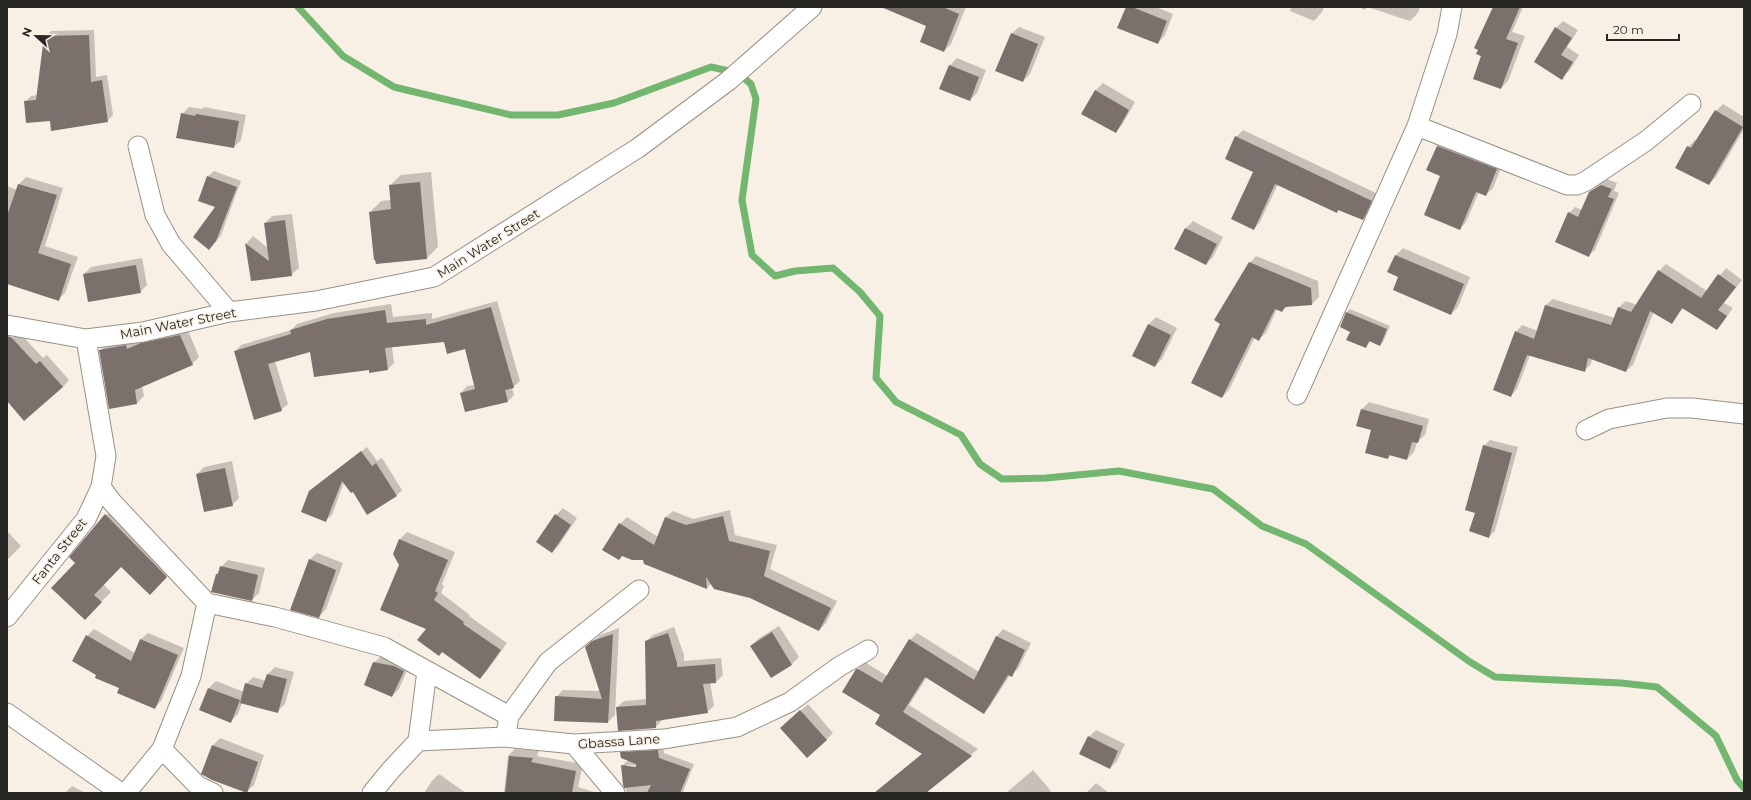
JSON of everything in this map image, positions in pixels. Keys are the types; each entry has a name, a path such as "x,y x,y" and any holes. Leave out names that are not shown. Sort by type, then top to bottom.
{"street":[{"name":"Main Water Street","path":"7,324 86,338 143,332 229,312 316,301 434,277 509,231 638,148 728,81 812,7"},
{"path":"1297,395 1417,126 1448,34 1452,7"},
{"path":"1417,126 1567,185 1577,185 1586,181 1646,141 1691,104"},
{"path":"138,146 155,215 171,244 229,312"},
{"name":"Fanta Street","path":"7,617 86,519 101,487 106,456 86,338"},
{"path":"1586,430 1609,419 1667,408 1692,408 1744,414"},
{"path":"101,487 112,502 207,603 275,616 384,647 509,716"},
{"path":"504,737 509,716 548,662 639,590"},
{"path":"126,793 162,749 191,676 207,603"},
{"name":"Gbassa Lane","path":"418,741 504,737 574,744 664,739 737,726 790,702 840,666 868,650"},
{"path":"372,793 418,741 427,671"},
{"path":"7,713 121,793"},
{"path":"574,744 615,793"},
{"path":"162,749 198,786 213,793"}],"building":[{"path":"881,7 943,7 959,14 944,52 920,42 926,26"},
{"path":"1126,7 1132,7 1167,21 1158,44 1117,28"},
{"path":"1493,7 1520,7 1506,39 1518,43 1501,89 1473,79 1481,56 1476,54 1478,50 1474,48"},
{"path":"1555,27 1572,38 1561,55 1573,62 1562,80 1534,62"},
{"path":"1011,33 1038,44 1023,82 995,71"},
{"path":"89,35 91,82 102,80 108,122 51,131 50,121 26,123 24,101 36,100 44,36"},
{"path":"949,65 979,77 970,101 939,89"},
{"path":"1095,90 1129,110 1116,133 1081,114"},
{"path":"1715,110 1743,127 1709,185 1675,168 1687,146 1691,148"},
{"path":"181,113 239,121 234,148 176,138"},
{"path":"1235,136 1372,201 1363,220 1338,210 1337,213 1275,184 1254,230 1231,219 1253,172 1225,159"},
{"path":"1437,146 1497,169 1486,196 1476,192 1460,230 1424,215 1440,176 1426,170"},
{"path":"207,176 237,187 216,241 209,250 193,237 215,207 198,201"},
{"path":"420,182 427,259 376,264 374,260 369,212 391,209 389,185"},
{"path":"18,184 57,195 38,253 71,264 59,301 7,284 7,216"},
{"path":"1601,185 1612,189 1608,197 1614,199 1589,257 1555,242 1568,212 1578,217 1589,192"},
{"path":"285,220 292,276 251,281 245,243 269,261 264,223"},
{"path":"1185,228 1217,244 1206,265 1174,249"},
{"path":"1395,255 1464,284 1451,315 1393,290 1398,277 1387,272"},
{"path":"1249,262 1311,288 1312,305 1285,307 1282,312 1275,309 1259,341 1252,337 1222,398 1191,383 1220,324 1214,320"},
{"path":"136,265 141,293 88,302 83,274"},
{"path":"1658,270 1701,298 1718,274 1736,287 1718,310 1727,316 1717,330 1682,308 1672,324 1650,311 1626,372 1588,358 1585,372 1527,355 1511,397 1493,390 1515,331 1534,339 1545,305 1611,325 1618,307 1631,312"},
{"path":"491,307 514,388 505,390 508,402 465,412 460,393 475,389 465,349 447,354 444,342 385,348 388,370 369,373 369,370 314,377 310,352 268,364 282,411 254,420 234,351 291,334 290,330 327,319 385,310 387,323 426,319 426,325"},
{"path":"1346,312 1387,329 1380,346 1369,341 1366,348 1346,340 1350,332 1340,327"},
{"path":"1148,324 1171,335 1155,367 1132,356"},
{"path":"180,335 193,365 135,390 137,404 109,409 99,350 126,345 127,349 141,343"},
{"path":"7,336 11,337 36,364 40,361 63,387 24,421 7,401"},
{"path":"1361,409 1423,426 1418,443 1412,442 1407,460 1389,455 1388,459 1365,453 1371,430 1356,426"},
{"path":"1483,445 1512,453 1489,538 1469,531 1475,513 1465,510"},
{"path":"361,451 372,466 376,463 397,496 367,515 353,492 351,493 342,481 326,522 301,512 309,491"},
{"path":"225,468 233,506 204,512 196,474"},
{"path":"105,514 167,577 150,595 121,567 94,595 102,602 85,620 51,588 75,563 69,557"},
{"path":"555,514 571,525 552,553 536,542"},
{"path":"723,516 729,541 770,551 764,576 831,608 819,631 750,598 714,589 706,577 707,589 644,564 643,560 632,560 622,556 619,560 602,550 619,523 654,545 665,517 686,525"},
{"path":"399,539 448,560 435,591 438,593 434,600 464,622 463,624 501,650 480,679 442,652 439,656 417,640 426,629 380,610 399,565 393,554"},
{"path":"309,559 336,570 319,618 290,610"},
{"path":"220,566 258,575 252,601 211,592"},
{"path":"772,632 792,665 771,678 750,646"},
{"path":"668,633 677,667 715,664 716,683 703,684 708,713 656,721 656,728 618,731 616,707 646,705 645,641"},
{"path":"613,634 608,723 554,721 555,696 602,699 585,647 592,641"},
{"path":"86,635 131,661 140,639 178,655 155,709 117,693 119,688 95,678 96,675 72,661"},
{"path":"996,636 1025,650 1012,677 1008,675 984,714 925,677 903,712 972,756 926,793 874,793 922,754 875,724 880,715 842,692 856,669 882,683 909,639 974,680"},
{"path":"373,662 394,666 404,671 392,697 364,685"},
{"path":"267,674 287,679 278,713 240,703 245,683 262,688"},
{"path":"208,688 240,700 231,723 199,710"},
{"path":"800,710 827,740 807,758 780,728"},
{"path":"1088,736 1118,751 1110,769 1079,754"},
{"path":"212,745 258,762 247,793 212,780 201,774"},
{"path":"658,750 659,758 690,769 680,793 647,793 651,785 624,788 621,765 636,767 636,764 621,758 620,752"},
{"path":"509,756 533,758 531,762 576,771 572,793 505,793"}],"waterway":[{"path":"298,7 343,56 394,87 511,115 558,115 614,103 711,67 738,73 751,84 756,99 742,200 752,255 775,276 795,271 833,268 860,292 880,316 876,378 896,402 961,435 980,464 1002,479 1046,478 1119,471 1213,489 1262,526 1306,544 1470,662 1495,677 1621,683 1657,687 1716,736 1737,780 1744,788"}]}
